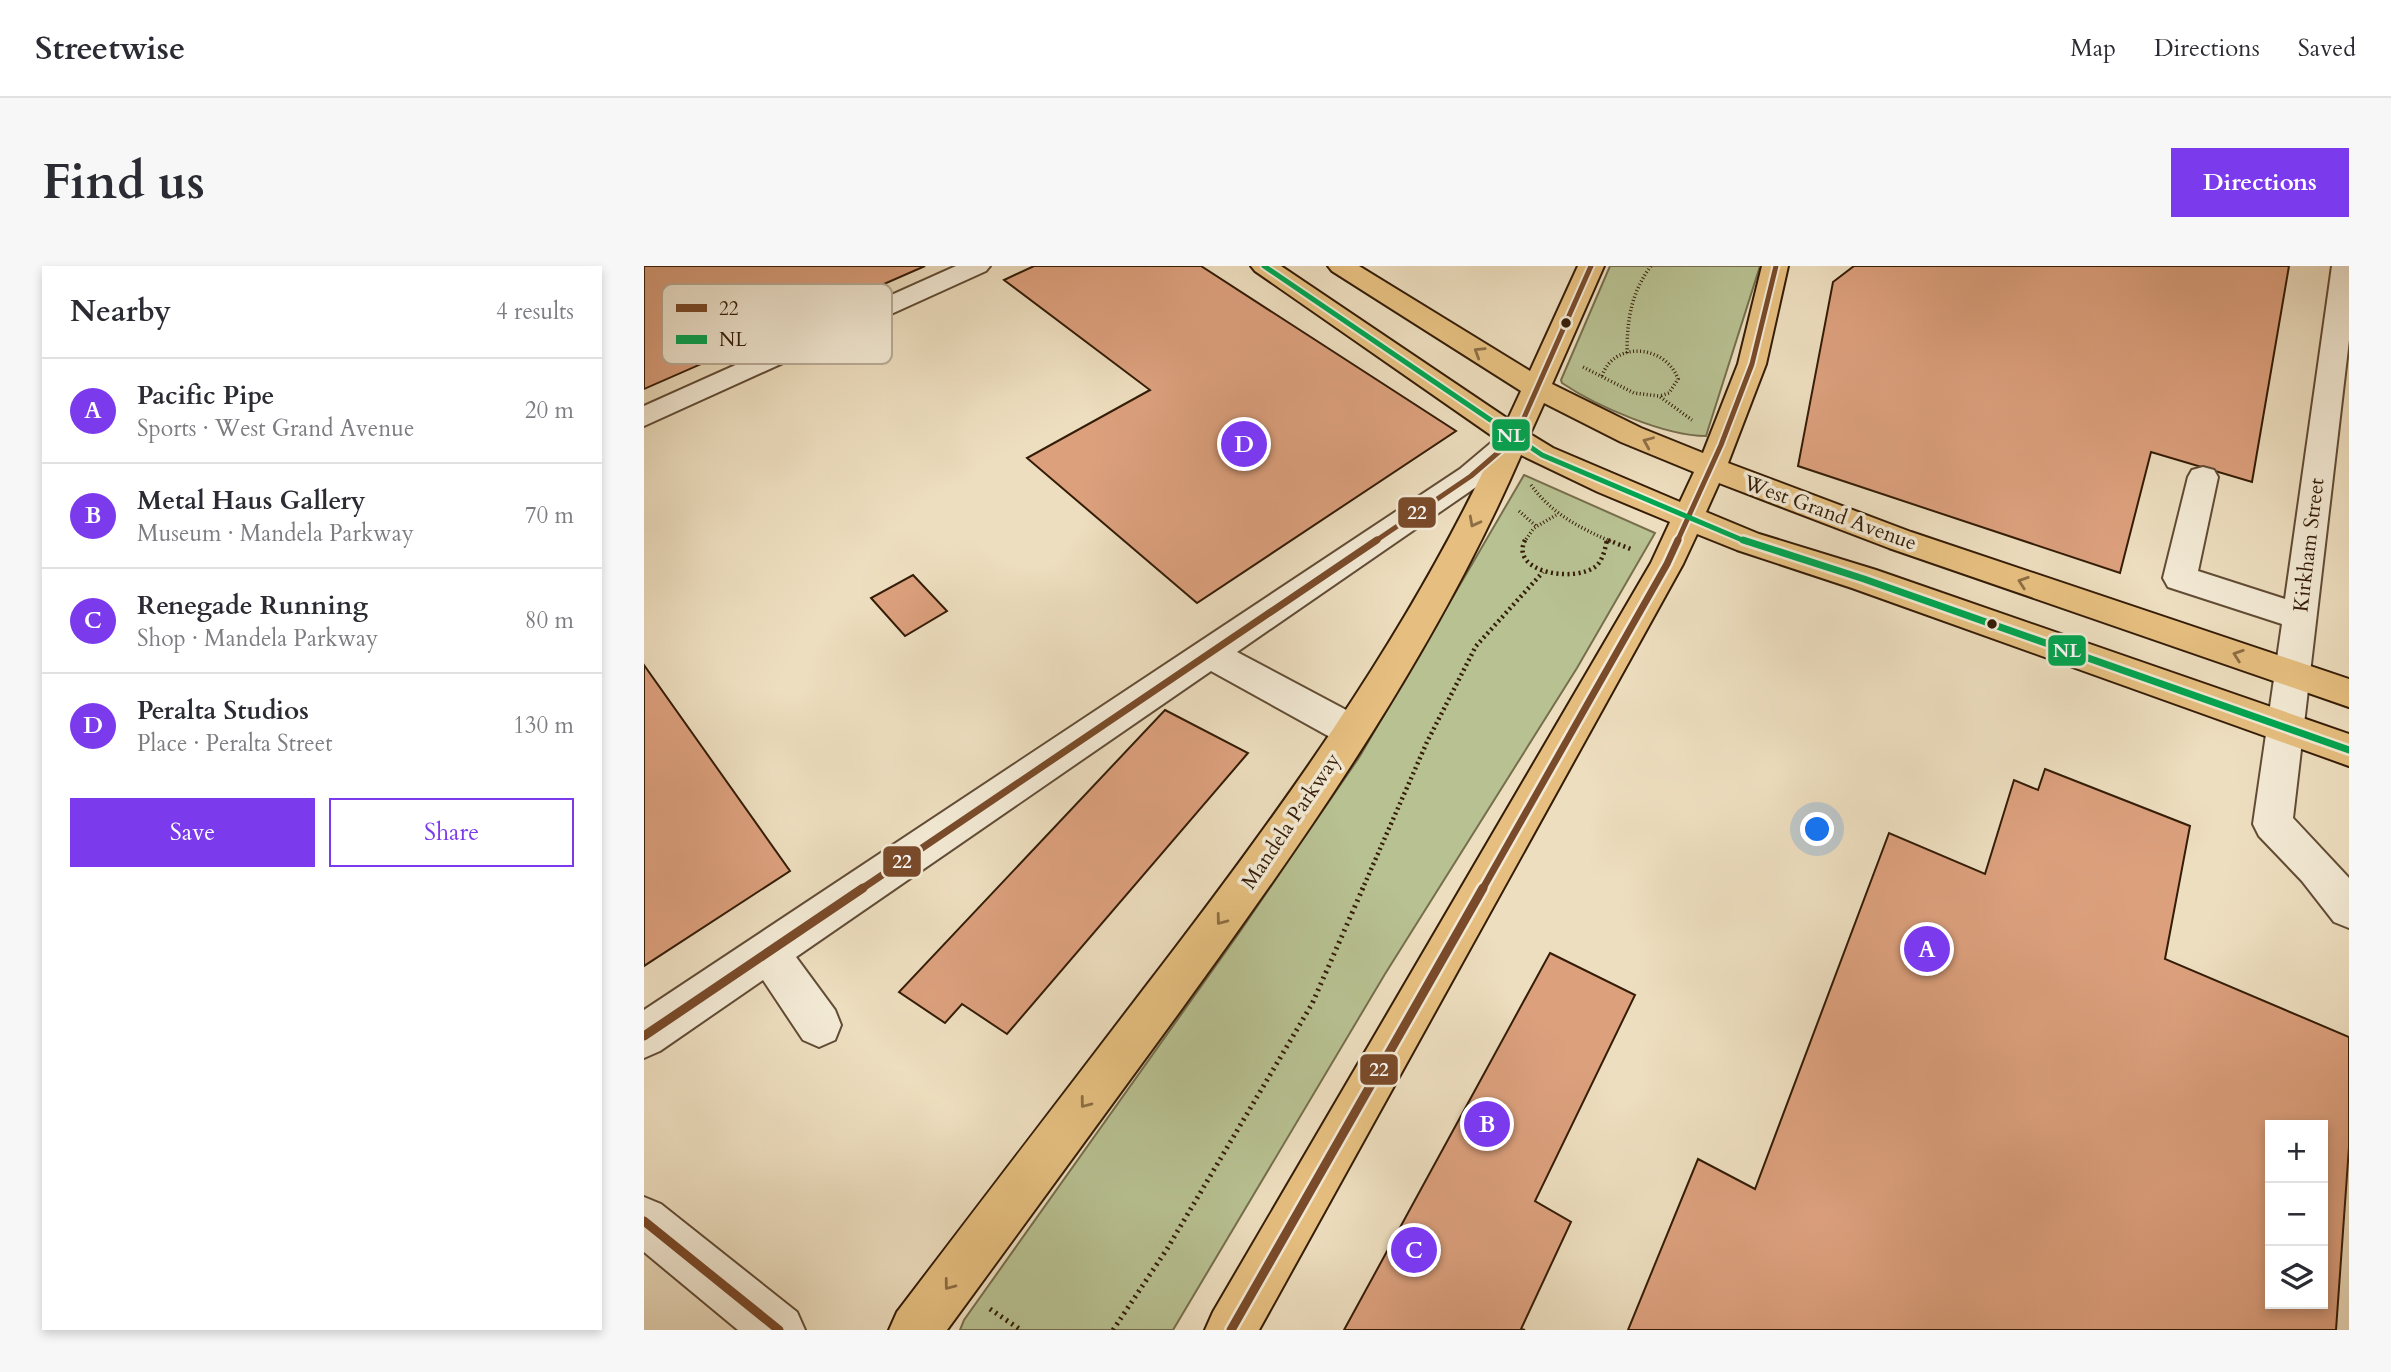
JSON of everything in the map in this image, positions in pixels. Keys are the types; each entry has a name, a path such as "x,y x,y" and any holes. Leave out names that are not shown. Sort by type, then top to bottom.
{"main road":[{"path":"1264,266 1542,455 1748,542 1877,583 2349,750"},
{"name":"West Grand Avenue","path":"1341,266 1536,388 1631,435 1900,540 2349,693"},
{"name":"Mandela Parkway","path":"915,1330 1264,863 1352,731 1434,596 1515,439 1591,266"},
{"path":"1231,1330 1651,594 1711,468 1752,364 1776,266"}],"street":[{"path":"892,305 977,266"},
{"name":"Kirkham Street","path":"2345,266 2273,824 2316,868 2349,909"},
{"path":"644,417 761,364"},
{"path":"644,1036 1471,476 1515,439"},
{"path":"2203,477 2180,578 2300,617"},
{"path":"1208,653 1352,731"},
{"path":"767,951 819,1025"},
{"path":"644,1221 771,1327"}],"path":[{"path":"1627,353 1626,321 1629,304 1639,280 1651,266"},
{"path":"1579,366 1603,375 1615,385 1634,393 1659,396 1669,393 1677,380 1672,364 1648,353 1627,353 1607,363 1603,375"},
{"path":"1659,396 1701,427"},
{"path":"1530,484 1541,501 1556,515 1641,553"},
{"path":"1556,515 1536,526 1527,536 1524,545 1528,561 1543,572 1558,576 1585,573 1601,560 1607,539"},
{"path":"1112,1330 1167,1249 1312,1004 1427,742 1476,646 1543,572"},
{"path":"986,1306 1020,1330"}],"green space":[{"path":"1610,266 1760,266 1706,436 1671,431 1631,418 1562,383"},
{"path":"1524,475 1655,533 1577,668 1385,974 1173,1330 960,1330 964,1320 1239,933 1360,756"}],"building":[{"path":"644,266 925,266 884,284 662,284 662,364 701,364 644,389"},
{"path":"1034,266 1201,266 1456,431 1197,603 1027,458 1150,390 1004,280"},
{"path":"1854,266 2289,266 2252,482 2151,452 2120,573 1798,466 1833,282"},
{"path":"913,575 947,611 905,636 871,598"},
{"path":"644,665 790,871 644,966"},
{"path":"1165,710 1248,753 1007,1034 962,1004 945,1023 899,992"},
{"path":"2045,769 2190,826 2165,959 2349,1037 2349,1147 2336,1330 1628,1330 1698,1159 1755,1189 1889,833 1985,874 2014,780 2038,790"},
{"path":"1550,953 1635,995 1535,1201 1571,1222 1521,1329 1525,1330 1344,1330"}],"transit line":[{"name":"NL","path":"1264,266 1515,438 1542,455 1609,485 1748,542 1864,579 2349,750"},
{"name":"22","path":"644,1036 1471,476 1515,438 1591,266"},
{"name":"22","path":"1231,1330 1667,564 1721,445 1752,364 1776,266"},
{"name":"22","path":"644,1221 779,1330"}],"place":[{"name":"Peralta Studios","path":"1244,444"},
{"name":"Pacific Pipe","path":"1927,949"},
{"name":"Metal Haus Gallery","path":"1487,1124"},
{"name":"Renegade Running","path":"1414,1250"}]}
